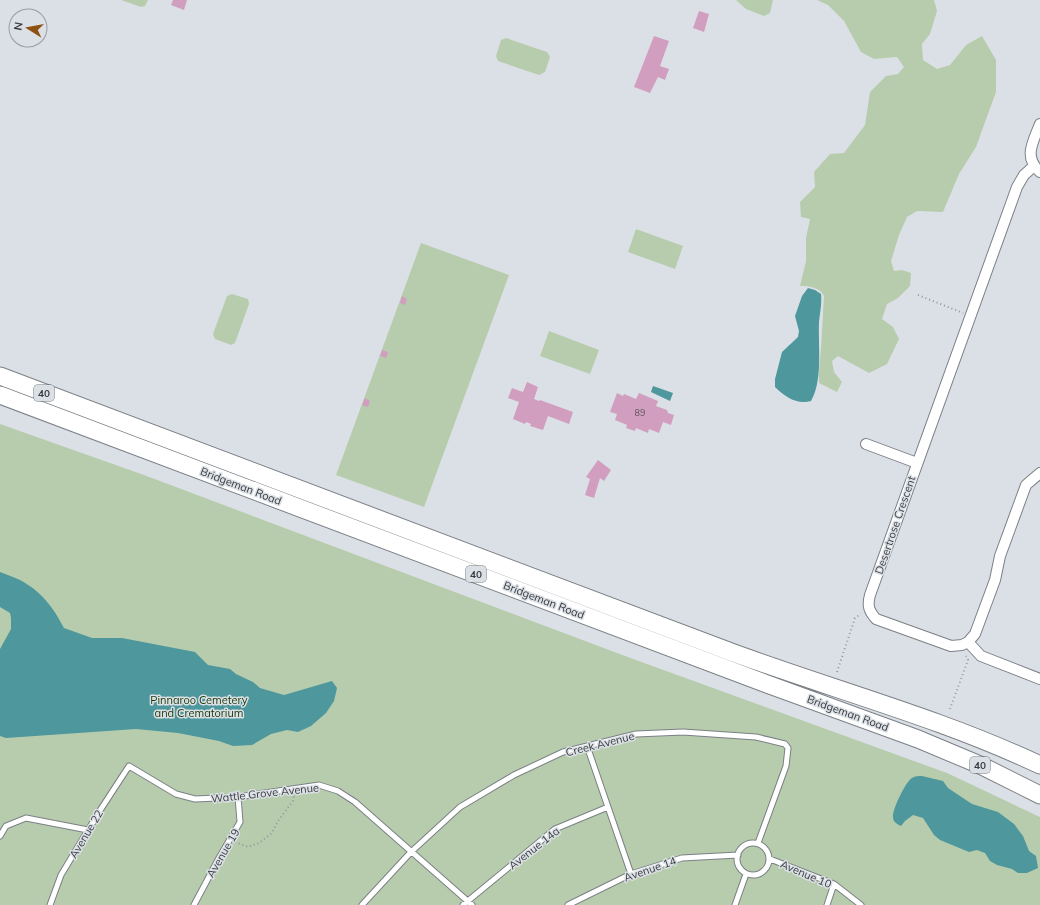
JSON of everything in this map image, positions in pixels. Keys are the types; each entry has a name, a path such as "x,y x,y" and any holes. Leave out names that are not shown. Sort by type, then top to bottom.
{"main road":[{"name":"Bridgeman Road","path":"0,376 769,666 924,718 985,741 1040,765"},
{"name":"Bridgeman Road","path":"0,395 767,684 918,739 980,765 1040,795"},
{"path":"918,739 924,718"}],"street":[{"path":"1037,169 1031,159 1031,150 1040,124"},
{"name":"Desertrose Crescent","path":"869,609 868,603 870,595 916,463 1017,187 1024,175 1037,169"},
{"path":"866,444 916,463"},
{"path":"869,609 876,619 951,646 965,644 975,634 995,580 1000,556 1026,485 1040,473"},
{"path":"965,644 981,656 1040,679"}],"lane":[{"name":"Creek Avenue","path":"362,905 411,852 460,807 514,775 563,752 636,734 684,732 756,737 785,744 788,748 786,766 758,843"},
{"path":"587,746 631,874"},
{"name":"Wattle Grove Avenue","path":"129,766 176,794 194,799 238,798 319,785 338,791 354,802 468,904"},
{"name":"Avenue 22","path":"50,905 61,875 129,766"},
{"name":"Avenue 19","path":"194,905 240,822 238,798"},
{"name":"Avenue 14a","path":"468,904 555,829 608,807"},
{"path":"0,836 6,826 26,818 88,830"},
{"path":"758,843 765,848 768,853 770,858 769,864 763,873 758,876 746,874 738,866 738,855 746,844 758,843"},
{"name":"Avenue 14","path":"568,905 631,874 682,858 738,855"},
{"name":"Avenue 10","path":"770,858 834,884 861,905"},
{"path":"735,905 746,874"},
{"path":"827,905 834,884"}],"path":[{"path":"918,295 971,316"},
{"path":"837,672 855,618 869,609"},
{"path":"950,709 968,660 965,644"},
{"path":"230,840 248,847 259,843 268,836 293,801 295,788"}],"green space":[{"path":"121,0 148,0 145,6 141,7"},
{"path":"736,0 773,0 770,13 764,16 746,9"},
{"path":"817,0 934,0 937,11 930,34 922,44 923,60 937,69 950,65 966,45 982,36 996,60 996,92 976,147 959,174 943,212 917,211 907,217 899,235 891,261 894,271 902,270 911,273 910,286 898,298 887,304 882,319 893,327 899,339 887,364 869,373 838,356 832,361 834,372 842,382 837,392 819,383 824,296 817,289 800,286 806,261 806,238 810,219 801,217 800,202 815,187 814,172 830,154 844,153 865,125 870,92 886,76 898,74 904,67 897,57 874,59 861,52 844,21 828,5"},
{"path":"506,38 547,52 550,57 545,72 539,75 498,61 496,56 501,40"},
{"path":"636,229 683,246 675,269 628,252"},
{"path":"421,243 509,275 424,507 336,475"},
{"path":"232,294 248,299 249,304 235,343 231,345 215,339 213,334 227,296"},
{"path":"549,331 599,350 590,374 540,356"},
{"name":"Pinnaroo Cemetery and Crematorium","path":"0,424 144,475 625,656 947,773 1040,817 1040,905 0,905"}],"water":[{"path":"808,288 821,294 819,322 819,373 815,393 811,401 801,402 787,397 779,391 775,387 775,379 782,352 798,337 799,331 795,316 802,296"},
{"path":"653,386 673,393 670,401 651,392"},
{"path":"0,572 20,580 41,595 56,613 64,628 92,638 122,638 195,652 208,665 230,669 236,674 253,682 260,688 284,695 332,681 337,688 334,701 326,713 311,726 298,732 287,730 271,734 252,745 233,746 219,741 178,733 136,729 6,738 0,736 0,649 11,629 11,618 10,613 0,607"},
{"path":"916,776 943,781 948,788 972,804 998,812 1014,824 1023,836 1029,851 1036,856 1038,868 1027,873 1018,873 1012,869 997,865 990,861 985,853 977,850 969,852 940,840 934,835 923,818 913,815 901,826 894,822 893,813 909,780"}],"building":[{"path":"173,0 187,0 184,10 171,5"},
{"path":"699,11 709,14 704,32 693,28"},
{"path":"654,36 669,41 660,66 669,69 665,80 658,77 650,93 634,87"},
{"path":"402,296 407,299 405,305 400,303"},
{"path":"382,350 388,352 386,358 380,356"},
{"path":"527,382 538,387 534,399 573,412 569,424 548,416 543,430 530,426 531,424 526,422 525,424 513,419 519,402 508,398 512,388 523,392"},
{"path":"617,393 636,399 639,393 658,401 656,406 667,410 668,413 674,415 671,425 663,422 659,433 649,429 648,433 636,428 635,431 626,428 627,425 615,420 617,414 610,412"},
{"path":"365,398 370,401 368,407 362,405"},
{"path":"598,460 611,470 604,481 600,478 594,498 585,495 590,479 586,477"}]}
